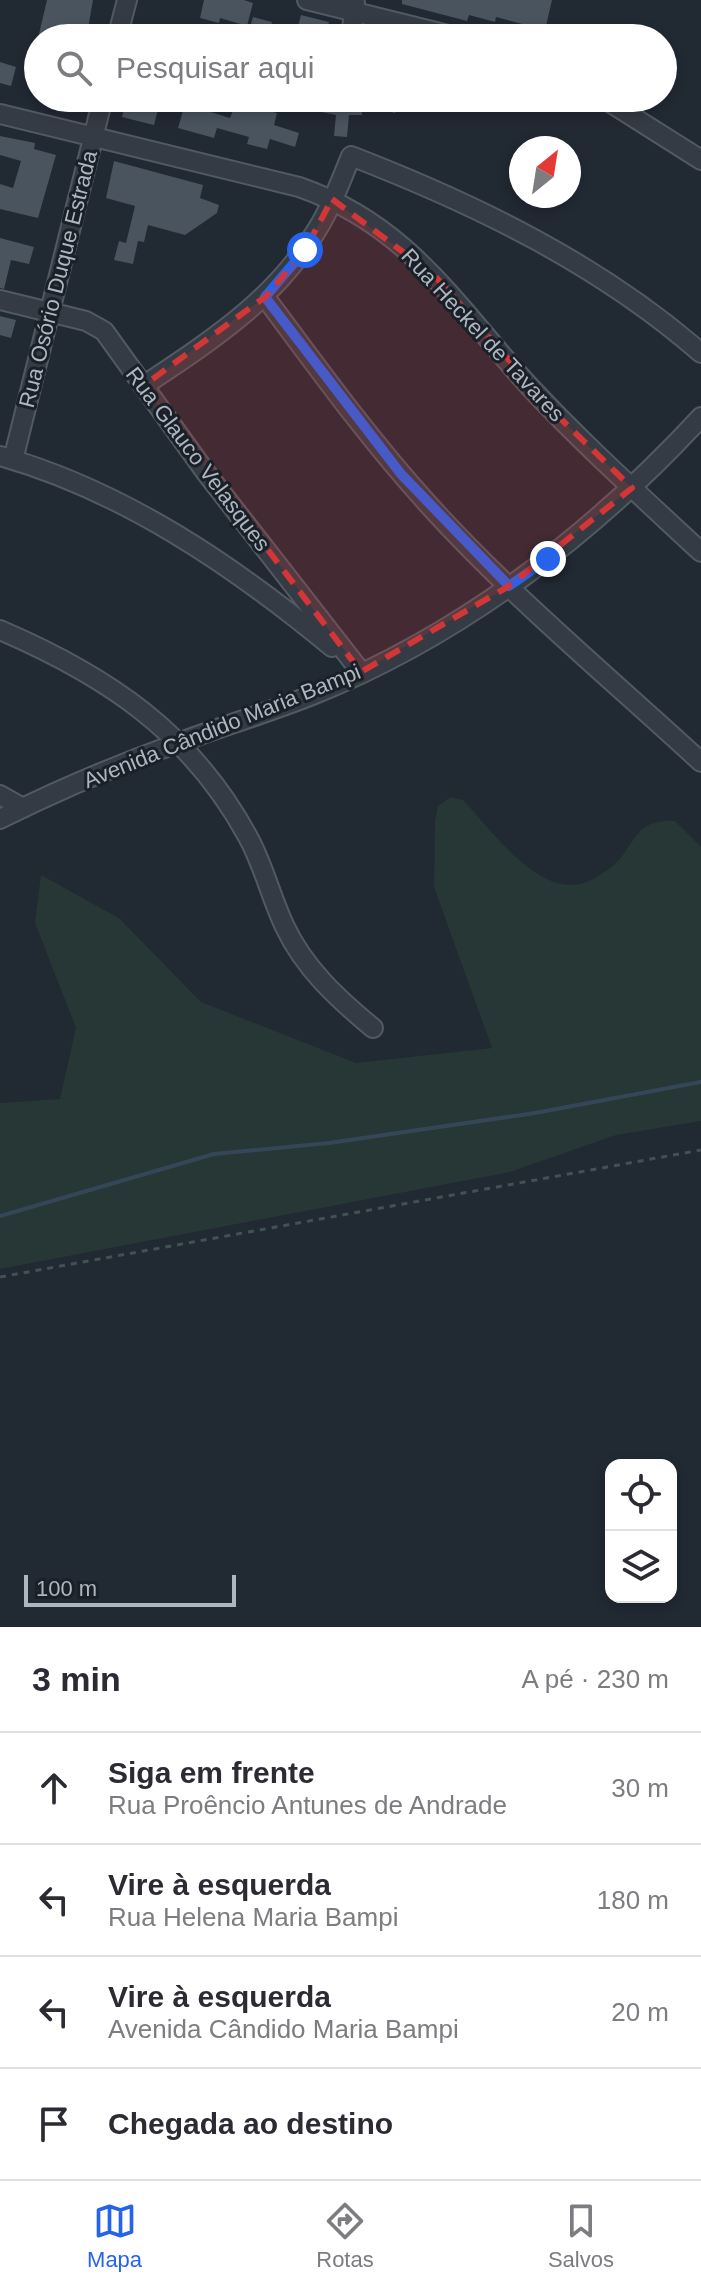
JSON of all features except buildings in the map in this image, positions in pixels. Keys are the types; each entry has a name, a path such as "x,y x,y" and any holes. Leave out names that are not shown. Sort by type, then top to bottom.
{"street":[{"path":"121,24 127,0"},
{"path":"307,0 355,6 414,24"},
{"name":"Rua Osório Duque Estrada","path":"6,458 49,312 99,112"},
{"path":"625,112 701,160"},
{"name":"Rua Heckel de Tavares","path":"0,114 266,178 332,199 373,224 434,275 528,385 701,552"},
{"path":"143,386 209,341 265,297 305,250 351,156 504,222 630,298 701,353"},
{"path":"265,297 401,474 509,586 701,762"},
{"name":"Rua Glauco Velasques","path":"0,300 86,321 104,331 255,538 361,672"},
{"name":"Avenida Cândido Maria Bampi","path":"0,819 180,742 317,693 403,651 509,586 597,520 701,417"},
{"path":"6,458 131,509 184,539 276,603 361,672"},
{"path":"0,630 105,682 180,742 234,811 259,859 285,927 303,959 326,987 373,1028"},
{"path":"0,795 23,808"}],"path":[{"path":"0,1277 701,1150"}],"highlighted area":[{"path":"332,199 434,275 561,419 632,488 509,586 361,672 143,386 265,297 305,250"}],"shaded area":[{"path":"451,797 463,800 522,862 539,875 558,883 576,885 595,878 617,862 643,828 656,822 675,821 701,847 701,1121 616,1135 510,1172 0,1269 0,1103 60,1099 76,1028 35,923 41,875 119,918 201,1002 356,1063 492,1048 434,887 435,821 438,806"}],"waterway":[{"path":"0,1216 214,1154 329,1143 535,1113 701,1082"}],"route":[{"path":"305,250 265,297 362,426 429,505 509,586 548,559"}]}
